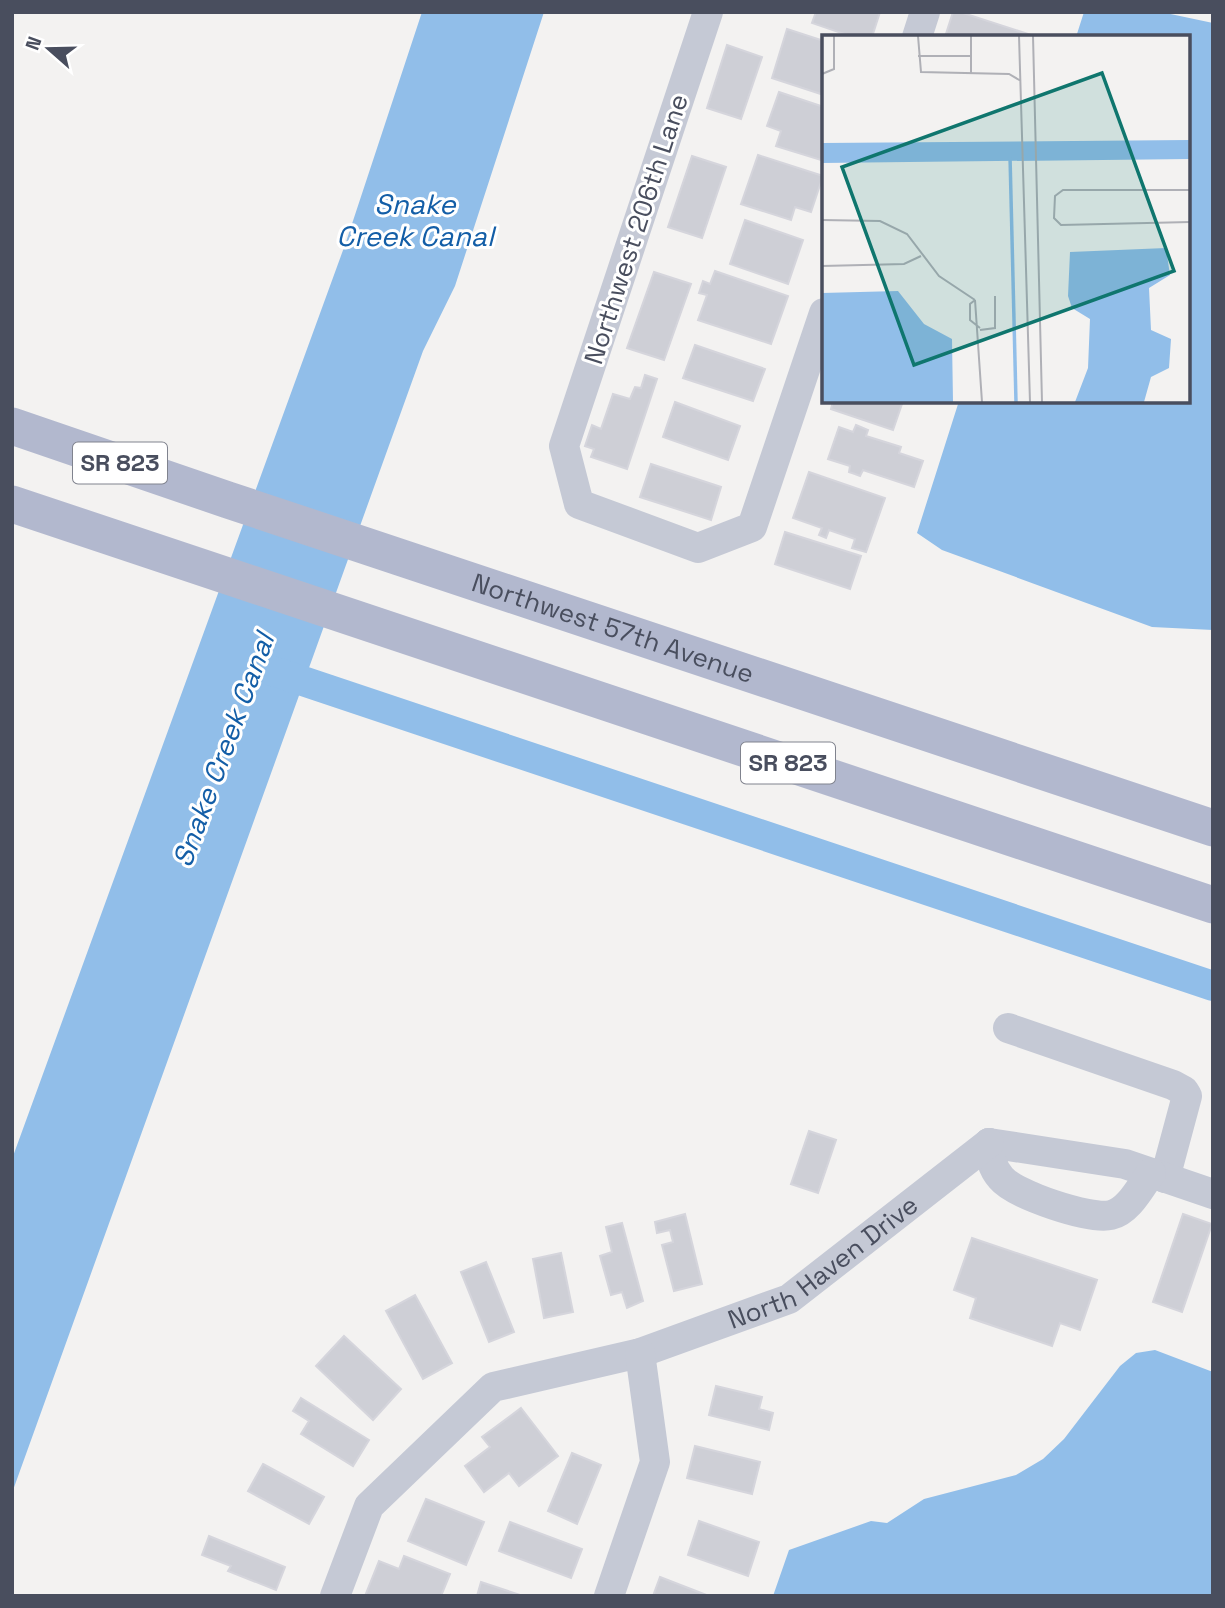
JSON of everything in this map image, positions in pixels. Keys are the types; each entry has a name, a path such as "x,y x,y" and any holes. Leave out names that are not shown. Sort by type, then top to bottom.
{"main road":[{"name":"Northwest 57th Avenue","path":"12,426 1213,828"},
{"name":"SR 823","path":"12,504 1213,905"}],"street":[{"name":"Northwest 206th Lane","path":"708,12 564,446 579,504 698,548 752,527 822,319"},
{"path":"918,35 925,12"},
{"path":"1008,1028 1173,1084 1184,1091 1186,1096 1158,1175 1128,1205 1113,1215 1088,1216 1031,1196 1002,1180 991,1162 989,1143 1125,1164 1158,1175 1213,1194"},
{"name":"North Haven Drive","path":"335,1596 369,1506 493,1387 640,1353 789,1299 989,1143"},
{"path":"609,1596 655,1462 640,1353"}],"water":[{"name":"Snake Creek Canal","path":"422,12 544,12 455,286 423,351 12,1493 12,1159 346,242"},
{"path":"1084,12 1161,12 1213,23 1213,630 1152,627 942,550 917,533 959,402 1190,402 1190,35 1077,35"},
{"path":"1155,1350 1213,1372 1213,1596 773,1596 789,1550 871,1521 887,1523 924,1499 1016,1475 1043,1459 1064,1439 1120,1366 1136,1353"}],"building":[{"path":"816,12 880,12 873,35 847,35 812,23"},
{"path":"953,12 960,12 1031,35 946,35"},
{"path":"787,29 822,40 822,94 772,78"},
{"path":"727,45 762,57 741,119 707,108"},
{"path":"779,92 822,106 822,160 776,146 781,131 767,126"},
{"path":"758,155 822,176 811,212 795,207 791,220 741,204"},
{"path":"692,156 726,167 702,238 668,227"},
{"path":"745,220 803,240 788,284 730,264"},
{"path":"715,271 788,296 771,344 698,320 707,295 699,293 703,281 710,284"},
{"path":"654,272 691,284 664,360 627,348"},
{"path":"695,345 765,369 753,401 683,378"},
{"path":"645,375 657,379 627,469 591,457 594,449 585,446 592,425 601,429 613,394 630,399 635,387 641,388"},
{"path":"675,402 740,426 728,460 663,437"},
{"path":"833,402 903,402 893,430 831,409"},
{"path":"856,425 868,430 866,436 901,447 899,453 923,461 914,487 863,470 860,476 849,472 850,466 828,459 839,427 853,432"},
{"path":"651,464 721,487 711,520 640,497"},
{"path":"809,472 885,498 866,552 852,548 855,539 829,530 826,538 819,535 822,528 793,518"},
{"path":"785,532 861,556 850,589 775,564"},
{"path":"809,1131 836,1140 818,1193 791,1184"},
{"path":"685,1214 702,1284 674,1291 662,1245 673,1242 670,1230 657,1233 655,1222"},
{"path":"1183,1214 1212,1224 1182,1312 1153,1302"},
{"path":"622,1223 643,1301 627,1308 622,1292 611,1295 600,1256 612,1252 606,1227"},
{"path":"972,1238 1097,1280 1080,1330 1060,1323 1052,1346 970,1318 976,1298 954,1290"},
{"path":"561,1253 573,1312 544,1318 533,1259"},
{"path":"486,1262 514,1332 489,1342 461,1272"},
{"path":"415,1295 452,1363 423,1379 386,1311"},
{"path":"344,1336 401,1389 373,1420 316,1366"},
{"path":"716,1386 762,1397 759,1409 773,1413 769,1430 709,1415"},
{"path":"301,1398 369,1440 353,1466 301,1434 309,1421 293,1411"},
{"path":"521,1408 558,1456 519,1486 509,1473 484,1492 465,1466 490,1447 482,1437"},
{"path":"695,1446 760,1462 752,1494 687,1478"},
{"path":"572,1453 601,1465 577,1524 548,1511"},
{"path":"263,1464 324,1497 309,1524 248,1491"},
{"path":"426,1499 484,1522 466,1565 408,1541"},
{"path":"699,1521 759,1542 748,1576 688,1555"},
{"path":"510,1522 582,1549 571,1578 499,1551"},
{"path":"209,1536 285,1567 276,1590 228,1571 231,1566 202,1555"},
{"path":"404,1556 450,1574 441,1596 365,1596 379,1561 399,1569"},
{"path":"660,1577 709,1596 653,1596"},
{"path":"481,1582 523,1596 477,1596"}],"waterway":[{"path":"267,669 1213,986"}]}
